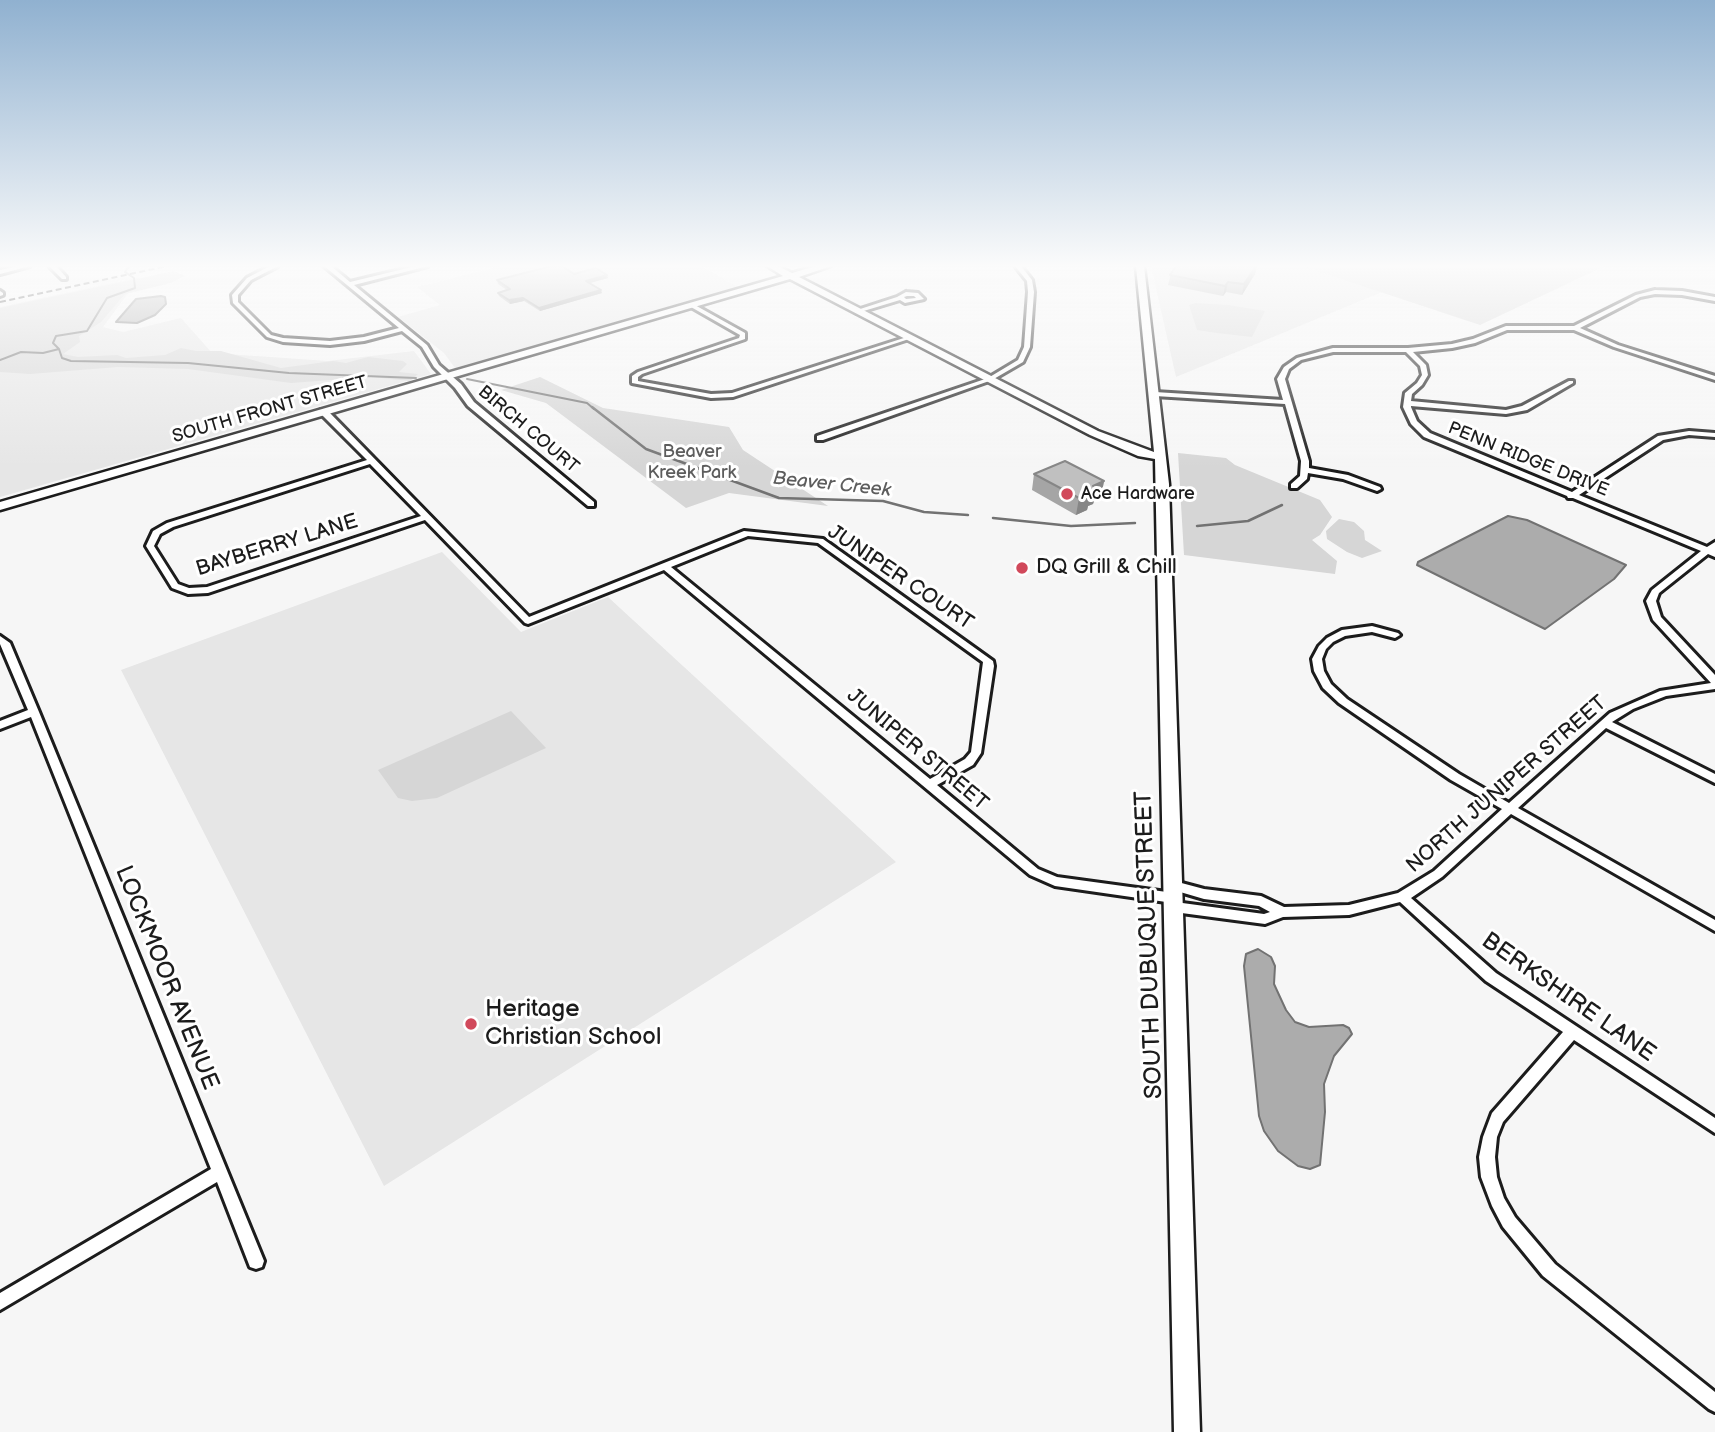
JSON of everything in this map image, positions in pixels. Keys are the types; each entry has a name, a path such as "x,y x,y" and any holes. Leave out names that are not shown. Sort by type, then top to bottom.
{"street":[{"path":"266,333 283,340 330,343 386,333"},
{"name":"BIRCH COURT","path":"407,333 425,346 436,366 471,404 591,504"},
{"name":"SOUTH FRONT STREET","path":"0,506 600,333"},
{"path":"741,333 742,339 640,373 635,376 634,382 710,396 733,396 909,338"},
{"path":"899,333 1094,433 1142,454 1161,457"},
{"path":"820,438 989,379 1013,368 1021,361 1027,348 1028,333"},
{"name":"SOUTH DUBUQUE STREET","path":"1148,333 1161,457 1187,1432"},
{"path":"1294,486 1304,477 1306,470 1281,379 1282,373 1299,359 1333,350 1408,351 1465,344 1494,333"},
{"path":"1586,333 1616,346 1715,378"},
{"path":"1408,351 1423,365 1425,375 1409,393 1407,403 1506,412 1524,408 1571,382"},
{"path":"1155,394 1287,402"},
{"name":"PENN RIDGE DRIVE","path":"1407,403 1414,422 1433,439 1570,496 1712,550"},
{"path":"324,412 426,517"},
{"path":"1570,496 1661,438 1678,434 1715,435"},
{"name":"BAYBERRY LANE","path":"372,461 177,522 156,533 150,546 175,586 188,591 208,590 426,517"},
{"path":"1306,470 1345,477 1377,489"},
{"name":"JUNIPER COURT","path":"426,517 528,621 747,533 815,539 983,656 989,666 976,753 969,762 929,785"},
{"path":"1712,550 1655,592 1652,609 1656,618 1715,683"},
{"name":"JUNIPER STREET","path":"665,566 1043,878 1174,897"},
{"path":"1395,635 1372,629 1342,634 1322,648 1317,659 1319,671 1328,686 1343,701 1455,777 1715,926"},
{"name":"LOCKMOOR AVENUE","path":"0,639 5,643 34,712 257,1261"},
{"name":"NORTH JUNIPER STREET","path":"1174,897 1265,919 1282,912 1349,910 1402,897 1438,874 1605,723 1645,699 1715,683"},
{"path":"0,725 34,712"},
{"path":"1605,723 1715,779"},
{"name":"NORTH JUNIPER STREET","path":"1174,897 1204,894 1261,901 1282,912"},
{"name":"BERKSHIRE LANE","path":"1402,897 1483,971 1715,1126"},
{"path":"1573,1031 1497,1118 1487,1157 1489,1177 1497,1201 1515,1231 1549,1270 1715,1403"},
{"path":"0,1302 220,1172"}],"shaded area":[{"path":"0,333 194,333 212,353 328,361 414,351 431,374 0,497"},
{"path":"418,333 578,333 455,368 444,353"},
{"path":"1166,333 1283,333 1176,377"},
{"path":"1508,516 1527,520 1626,565 1614,579 1545,629 1417,565 1418,562"},
{"name":"Heritage Christian School","path":"442,552 521,632 608,597 896,862 384,1186 121,670"},
{"path":"1258,949 1271,957 1275,966 1274,984 1295,1022 1309,1027 1343,1025 1349,1028 1352,1034 1334,1056 1324,1084 1325,1112 1320,1165 1310,1169 1298,1166 1278,1151 1264,1131 1259,1116 1244,966 1246,954"}],"green space":[{"path":"0,333 84,333 79,336 80,342 63,354 78,357 117,355 126,358 165,355 181,348 221,351 281,368 333,361 346,363 368,357 403,361 407,364 399,372 418,374 410,381 372,377 291,383 188,369 118,367 30,374 0,372"},
{"path":"1219,333 1254,333 1252,337"},
{"name":"Beaver Kreek Park","path":"540,377 603,408 729,427 743,450 828,506 729,493 686,508 546,403 501,390"},
{"path":"1178,453 1226,458 1235,465 1320,500 1332,517 1320,535 1312,540 1337,561 1335,574 1184,555"},
{"path":"1339,519 1354,522 1364,531 1365,540 1382,551 1362,558 1327,539 1326,531"},
{"path":"511,711 546,748 437,798 412,801 398,798 378,770"}],"building":[{"path":"1065,461 1104,481 1079,498 1034,474"}],"waterway":[{"path":"59,349 53,343 56,336 76,333"},
{"path":"0,360 21,352 43,353 59,349"},
{"name":"Beaver Creek","path":"59,349 62,358 71,361 188,363 289,373 416,378"},
{"name":"Beaver Creek","path":"467,379 587,403 594,409"},
{"name":"Beaver Creek","path":"592,407 646,449 779,498 883,501 924,512 968,515"},
{"name":"Beaver Creek","path":"1197,526 1248,521 1282,505"},
{"name":"Beaver Creek","path":"993,518 1071,526 1135,523"}],"place":[{"name":"Ace Hardware","path":"1067,494"},
{"name":"DQ Grill & Chill","path":"1022,568"},
{"name":"Heritage Christian School","path":"471,1024"}]}
